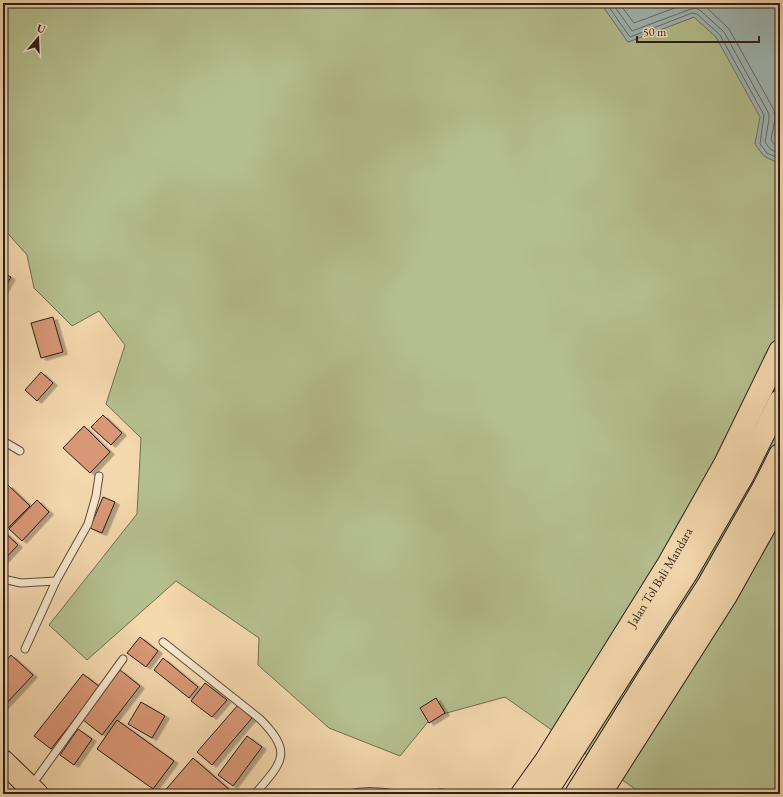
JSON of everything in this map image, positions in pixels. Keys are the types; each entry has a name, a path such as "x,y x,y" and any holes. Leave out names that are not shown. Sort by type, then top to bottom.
{"highway":[{"name":"Jalan Tol Bali Mandara","path":"545,778 725,464 780,351"},
{"name":"Jalan Tol Bali Mandara","path":"522,794 545,778 687,572 743,475 780,401"},
{"path":"576,794 709,584 764,487 780,455"},
{"path":"600,794 727,594 780,499"},
{"path":"3,761 34,791"},
{"path":"525,794 545,778"}],"lane":[{"path":"3,441 20,451"},
{"path":"25,649 56,581 88,524 96,496 99,476"},
{"path":"3,579 21,582 56,581"},
{"path":"163,642 260,719 272,730 279,741 281,757 276,770 255,794"},
{"path":"34,791 123,660"},
{"path":"349,794 355,792 376,791 395,794"},
{"path":"433,794 442,794"}],"green space":[{"path":"3,3 602,3 628,42 694,17 716,37 761,117 755,144 764,156 780,164 780,794 636,794 638,791 505,697 432,717 400,756 329,728 258,665 259,638 176,581 87,660 49,625 137,514 141,438 106,404 125,345 99,311 72,326 34,288 27,255 3,228"}],"water":[{"path":"602,3 780,3 780,164 764,156 755,144 760,117 716,37 694,17 628,42"}],"building":[{"path":"3,273 11,277 3,291"},
{"path":"53,317 63,352 41,358 31,323"},
{"path":"41,372 53,383 37,401 25,390"},
{"path":"103,415 122,433 111,445 91,427"},
{"path":"84,426 110,452 90,473 63,448"},
{"path":"8,485 30,506 8,528 3,524 3,490"},
{"path":"103,497 115,502 102,533 90,528"},
{"path":"37,500 49,512 22,541 9,529"},
{"path":"3,531 18,545 3,561"},
{"path":"140,637 158,651 146,667 127,653"},
{"path":"11,655 33,675 3,707 3,664"},
{"path":"163,658 198,687 189,698 154,670"},
{"path":"120,670 140,686 102,735 82,719"},
{"path":"83,674 100,687 51,749 34,736"},
{"path":"205,683 227,700 212,717 191,701"},
{"path":"436,698 445,713 429,723 420,708"},
{"path":"141,702 165,716 152,738 128,724"},
{"path":"238,705 252,718 212,765 197,752"},
{"path":"117,720 174,761 153,789 97,749"},
{"path":"78,729 92,739 74,765 60,755"},
{"path":"247,736 262,747 233,786 218,775"},
{"path":"193,758 231,791 228,794 162,794"}]}
